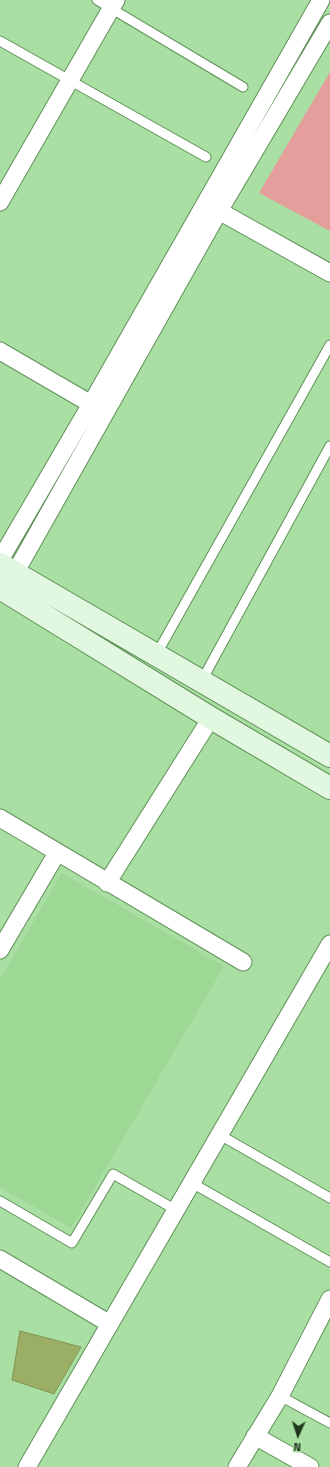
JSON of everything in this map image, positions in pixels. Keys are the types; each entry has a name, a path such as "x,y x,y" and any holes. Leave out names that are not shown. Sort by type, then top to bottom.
{"street":[{"path":"4,571 91,404 321,0"},
{"path":"0,202 114,4"},
{"path":"4,571 330,23"},
{"path":"219,211 330,272"},
{"path":"0,351 91,404"},
{"path":"4,571 156,655 330,756"},
{"path":"4,571 211,718 330,788"},
{"path":"107,883 211,718"},
{"path":"0,818 107,883 243,962"},
{"path":"0,950 57,853"},
{"path":"27,1467 330,944"},
{"path":"0,1259 110,1324"},
{"path":"237,1467 280,1396 330,1299"},
{"path":"255,1436 310,1467"}],"lane":[{"path":"96,0 114,4 243,87"},
{"path":"0,41 206,157"},
{"path":"156,655 330,345"},
{"path":"201,682 330,446"},
{"path":"220,1135 330,1198"},
{"path":"0,1201 72,1243 112,1174 176,1210"},
{"path":"192,1183 330,1262"},
{"path":"280,1396 330,1423"}],"shaded area":[{"path":"330,72 330,231 259,193"},
{"path":"62,873 224,966 71,1228 0,1187 0,979"}],"building":[{"path":"20,1331 81,1347 54,1394 12,1380"}]}
